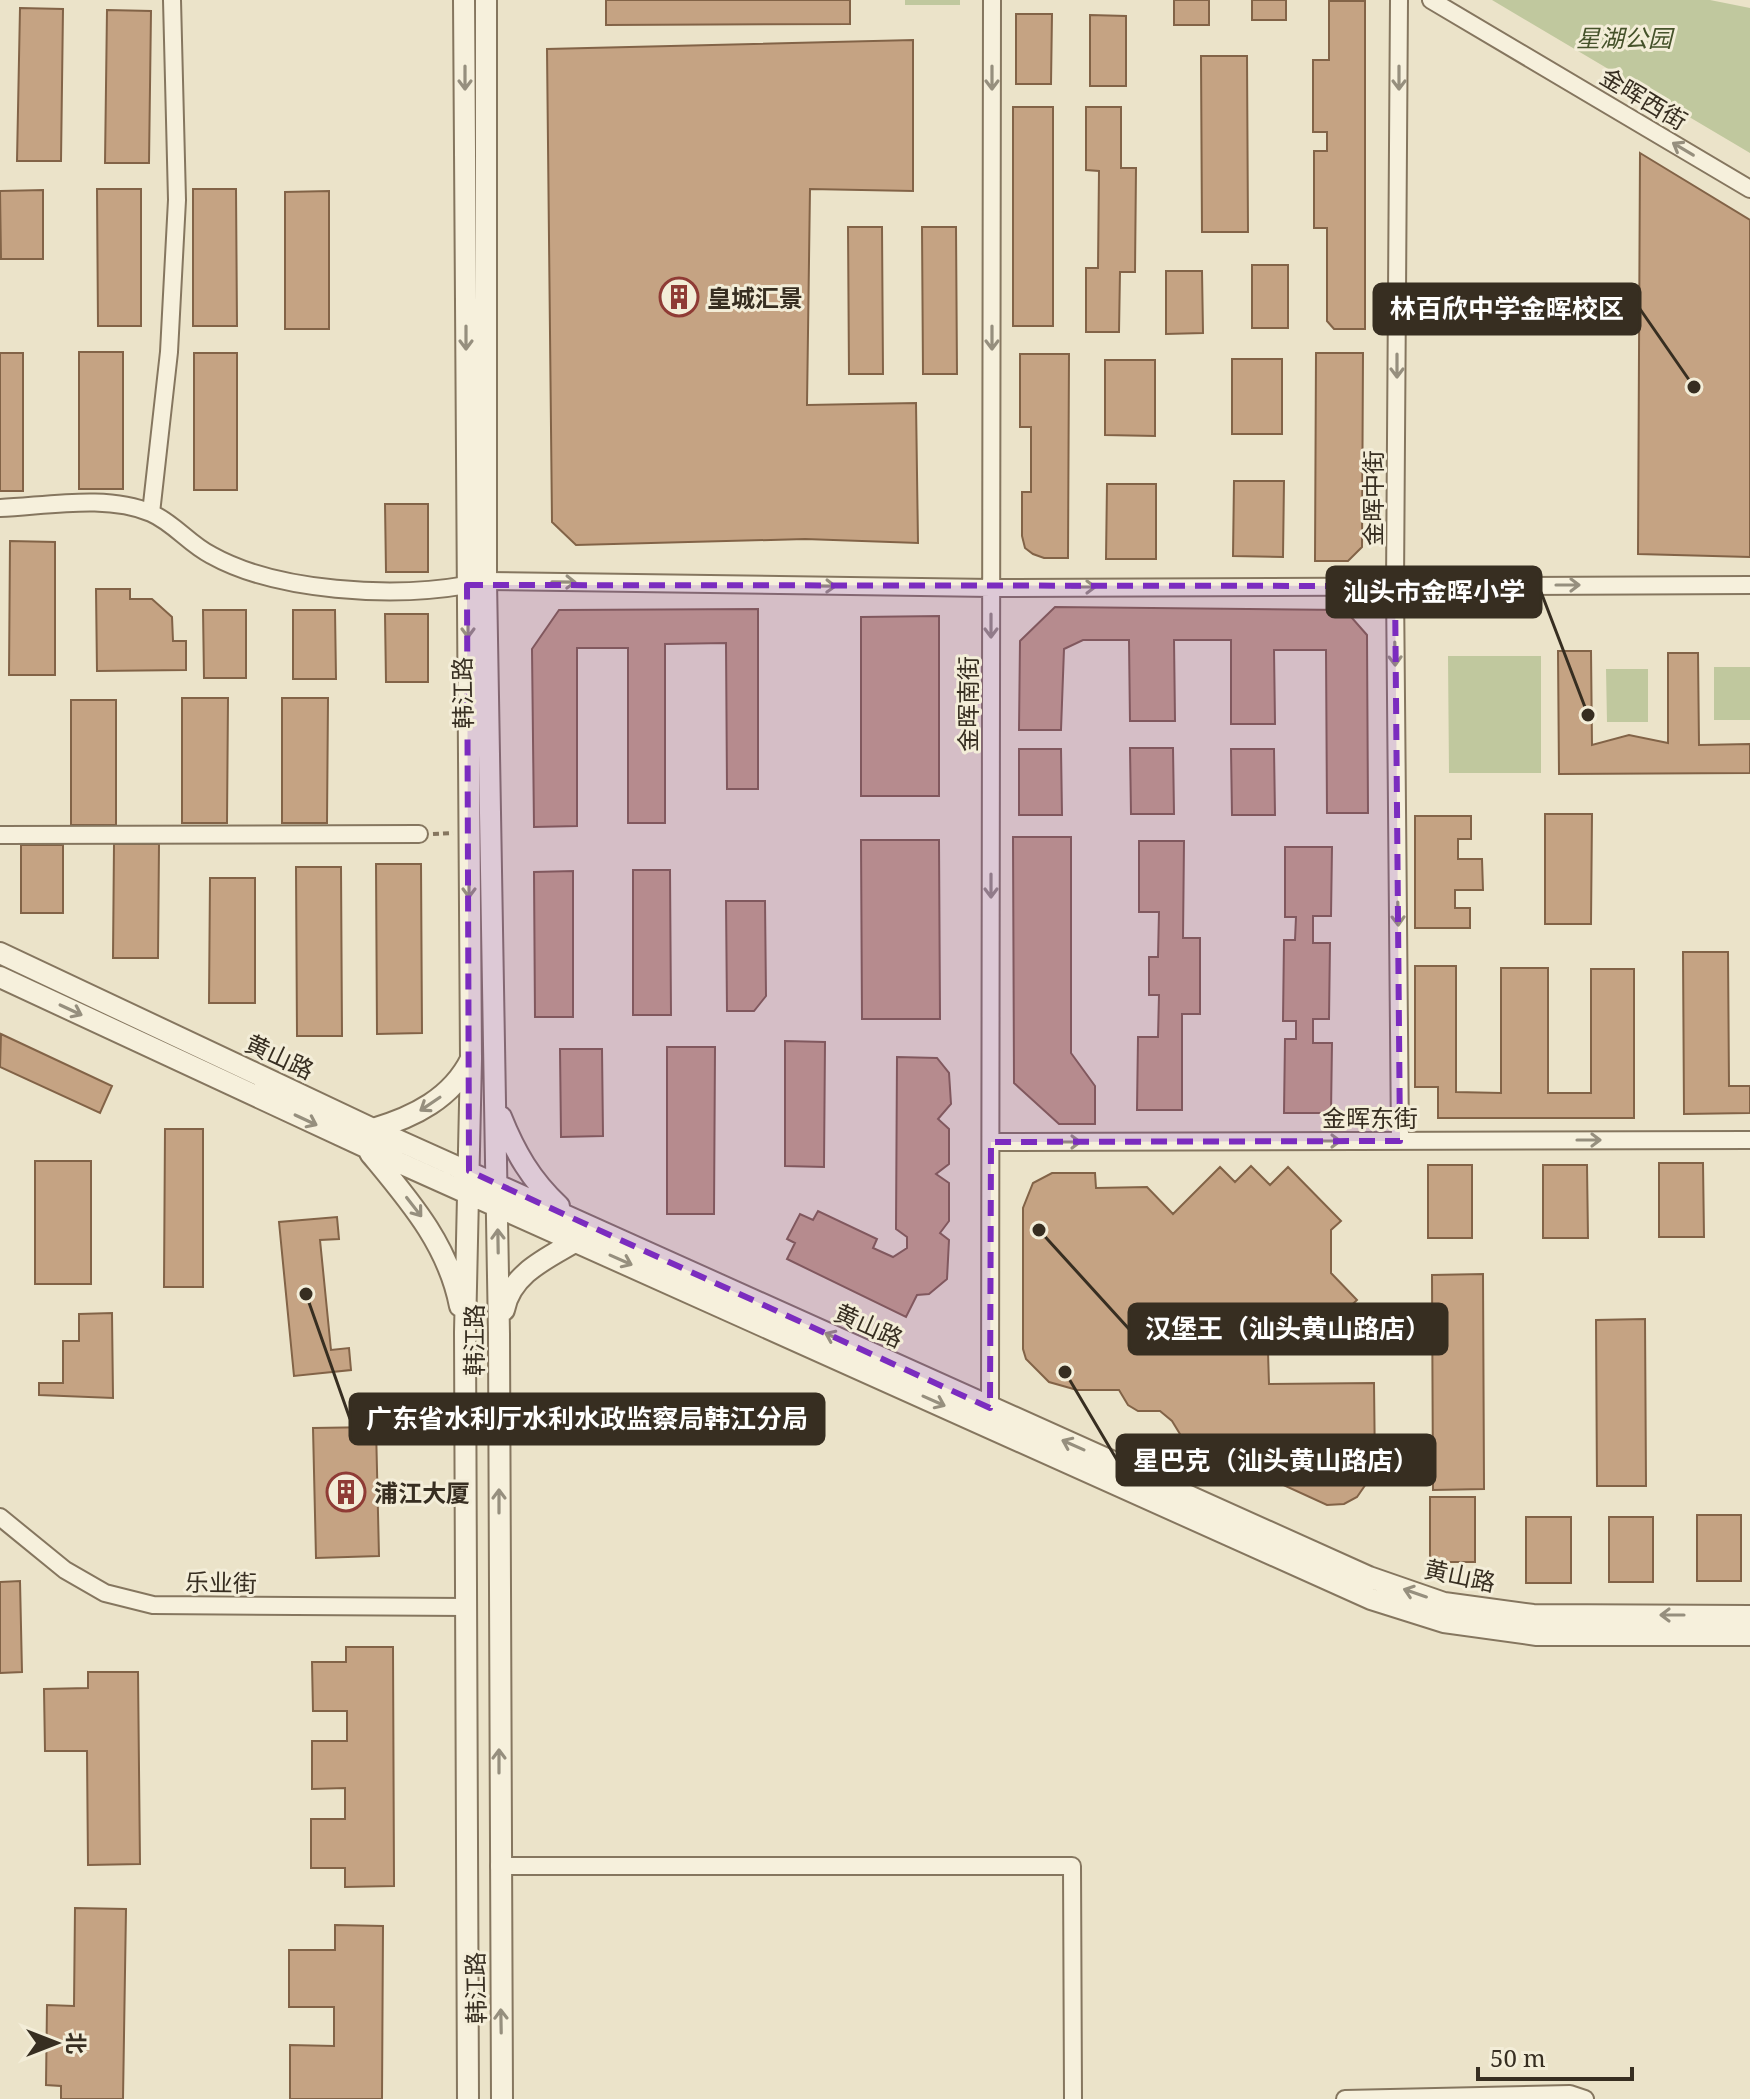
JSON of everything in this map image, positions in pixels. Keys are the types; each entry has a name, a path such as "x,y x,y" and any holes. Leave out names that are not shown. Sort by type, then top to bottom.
{"street":[{"path":"151,513 169,352 177,200 172,0"},
{"name":"韩江路","path":"464,0 477,583 497,1184 502,2099"},
{"name":"韩江路","path":"468,2099 465,1332 471,1059 469,833 477,583 486,0"},
{"name":"金晖南街","path":"990,1408 992,0"},
{"name":"金晖中街","path":"1399,0 1395,586 1400,1141"},
{"name":"金晖西街","path":"1431,0 1750,189"},
{"path":"0,508 115,504 151,513 179,530 208,554 245,571 339,588 435,590 477,583 991,588 1750,585"},
{"path":"0,835 419,834"},
{"name":"黄山路","path":"0,953 369,1138 468,1194 578,1240 1371,1599 1444,1622 1537,1635 1750,1635"},
{"name":"黄山路","path":"0,977 369,1138 469,1171 1369,1577 1444,1603 1533,1615 1750,1616"},
{"path":"465,1332 458,1296 444,1257 421,1214 369,1138 437,1101 462,1077 471,1059"},
{"path":"495,1103 517,1156 542,1191 574,1219"},
{"name":"金晖东街","path":"991,1142 1750,1140"},
{"path":"499,1334 506,1297 522,1275 578,1240"},
{"name":"乐业街","path":"0,1517 65,1570 105,1593 153,1605 467,1607"},
{"path":"499,1866 1072,1866 1073,2099"},
{"path":"1345,2099 1570,2094 1585,2099"}],"path":[{"path":"419,834 469,833"}],"highlighted area":[{"path":"467,585 1395,586 1400,1141 991,1142 990,1408 469,1171"}],"green space":[{"path":"905,0 960,0 960,5 905,5"},
{"name":"星湖公园","path":"1492,0 1710,0 1750,8 1750,153"},
{"path":"1448,656 1541,656 1541,773 1449,773"},
{"path":"1714,667 1750,667 1750,720 1714,720"},
{"path":"1606,669 1648,669 1648,722 1607,722"}],"building":[{"path":"606,0 850,0 850,24 606,25"},
{"path":"1174,0 1209,0 1209,25 1174,25"},
{"path":"1252,0 1286,0 1286,20 1252,20"},
{"path":"1329,1 1365,1 1365,329 1334,329 1327,321 1327,228 1314,228 1314,151 1327,151 1327,132 1313,132 1313,60 1329,60"},
{"path":"20,8 63,9 61,161 17,161"},
{"path":"107,10 151,11 149,163 105,163"},
{"path":"1016,14 1052,14 1051,84 1016,84"},
{"path":"1090,15 1126,16 1126,86 1090,86"},
{"name":"皇城汇景","path":"913,40 913,191 810,189 807,405 916,403 918,543 805,539 576,545 552,522 547,49"},
{"path":"1201,56 1247,56 1248,232 1202,232"},
{"path":"1013,107 1053,107 1053,326 1013,326"},
{"path":"1086,107 1121,107 1121,168 1136,168 1135,272 1120,272 1119,332 1086,332 1086,268 1098,268 1099,171 1086,170"},
{"path":"1640,153 1750,220 1750,557 1638,554"},
{"path":"97,189 141,189 141,326 98,326"},
{"path":"193,189 236,189 237,326 193,326"},
{"path":"43,190 43,259 1,259 0,191"},
{"path":"329,191 329,329 285,329 285,192"},
{"path":"848,227 882,227 883,374 849,374"},
{"path":"922,227 956,227 957,374 923,374"},
{"path":"1252,265 1288,265 1288,328 1252,328"},
{"path":"1166,271 1202,271 1203,333 1166,334"},
{"path":"79,352 123,352 123,489 79,489"},
{"path":"0,353 23,353 23,491 0,491"},
{"path":"194,353 237,353 237,490 194,490"},
{"path":"1316,353 1363,353 1362,547 1348,561 1315,561"},
{"path":"1020,354 1069,354 1068,558 1044,558 1033,554 1025,548 1022,536 1022,492 1031,492 1031,427 1020,427"},
{"path":"1232,359 1282,359 1282,434 1232,434"},
{"path":"1105,360 1155,360 1155,436 1105,435"},
{"path":"1234,481 1284,481 1283,557 1233,556"},
{"path":"1107,484 1156,484 1156,559 1106,559"},
{"path":"385,504 428,504 428,572 386,572"},
{"path":"10,541 55,542 55,675 9,675"},
{"path":"96,589 130,589 130,599 152,599 172,617 173,641 186,641 186,670 97,671"},
{"path":"1055,607 1345,610 1367,635 1368,813 1327,813 1326,650 1274,650 1275,724 1231,724 1231,640 1174,640 1175,721 1130,721 1129,640 1083,640 1064,649 1061,730 1019,730 1020,641"},
{"path":"758,609 758,789 727,789 726,643 665,644 665,823 628,823 628,648 577,648 577,826 534,827 532,649 559,610"},
{"path":"203,610 246,610 246,678 204,678"},
{"path":"293,610 335,610 336,679 293,679"},
{"path":"385,614 428,614 428,682 386,682"},
{"path":"939,616 939,796 861,796 861,617"},
{"path":"1558,651 1591,651 1592,745 1629,735 1668,743 1668,653 1698,653 1699,745 1750,744 1750,773 1559,774"},
{"path":"182,698 228,698 227,823 182,823"},
{"path":"282,698 328,698 327,823 282,823"},
{"path":"71,700 116,700 116,825 71,825"},
{"path":"1130,748 1173,748 1174,814 1131,814"},
{"path":"1019,749 1061,749 1062,815 1019,815"},
{"path":"1231,749 1274,749 1275,815 1232,815"},
{"path":"1545,814 1592,814 1591,924 1545,924"},
{"path":"1415,816 1471,816 1471,839 1458,839 1458,859 1482,859 1483,890 1455,890 1455,908 1470,908 1470,928 1415,928"},
{"path":"1013,837 1071,837 1071,1053 1095,1086 1095,1124 1059,1124 1014,1083"},
{"path":"861,840 939,840 940,1019 862,1019"},
{"path":"1139,841 1184,841 1183,938 1200,938 1200,1014 1182,1014 1182,1110 1137,1110 1138,1037 1158,1037 1159,995 1149,995 1149,957 1158,957 1159,912 1139,912"},
{"path":"114,844 159,844 158,958 113,958"},
{"path":"21,845 63,845 63,913 21,913"},
{"path":"1285,847 1332,847 1331,916 1313,916 1313,943 1330,943 1329,1019 1313,1019 1313,1043 1332,1043 1331,1113 1284,1113 1285,1039 1296,1039 1296,1021 1283,1021 1284,940 1295,940 1296,917 1285,917"},
{"path":"376,864 421,864 422,1033 377,1034"},
{"path":"296,867 341,867 342,1036 297,1036"},
{"path":"633,870 670,870 671,1015 633,1015"},
{"path":"573,871 573,1017 535,1017 534,872"},
{"path":"210,878 255,878 255,1003 209,1003"},
{"path":"726,901 765,901 766,996 754,1011 727,1011"},
{"path":"1683,952 1728,952 1729,1086 1750,1086 1750,1113 1684,1114"},
{"path":"1415,966 1456,966 1456,1092 1501,1093 1501,968 1548,968 1548,1093 1591,1093 1591,969 1634,969 1634,1118 1438,1118 1438,1087 1415,1087"},
{"path":"1,1034 112,1086 100,1113 0,1067"},
{"path":"785,1041 825,1042 824,1167 785,1166"},
{"path":"667,1047 715,1047 714,1214 667,1214"},
{"path":"560,1049 602,1049 603,1136 561,1137"},
{"path":"897,1057 937,1058 949,1073 951,1104 938,1119 949,1129 949,1164 936,1174 949,1183 949,1221 940,1233 949,1240 947,1279 929,1294 917,1295 906,1317 787,1259 795,1243 787,1239 800,1214 813,1220 818,1211 877,1239 873,1248 893,1257 907,1248 907,1237 896,1229"},
{"path":"165,1129 203,1129 203,1287 164,1287"},
{"path":"35,1161 91,1161 91,1284 35,1284"},
{"path":"1659,1163 1703,1163 1704,1237 1659,1237"},
{"path":"1428,1165 1472,1165 1472,1238 1428,1238"},
{"path":"1543,1165 1587,1165 1588,1238 1543,1238"},
{"path":"1251,1166 1270,1185 1288,1167 1341,1221 1331,1230 1331,1273 1357,1300 1303,1351 1268,1352 1269,1384 1374,1383 1375,1471 1357,1497 1344,1504 1327,1505 1183,1439 1172,1421 1160,1411 1138,1411 1128,1405 1119,1390 1077,1390 1049,1382 1026,1359 1023,1349 1023,1208 1033,1183 1052,1173 1095,1173 1096,1188 1147,1187 1173,1214 1220,1167 1235,1182"},
{"path":"337,1217 339,1239 320,1240 331,1350 349,1348 351,1370 294,1376 279,1222"},
{"path":"1483,1274 1484,1489 1433,1490 1432,1275"},
{"path":"112,1313 113,1398 39,1395 39,1383 63,1383 63,1341 79,1341 79,1314"},
{"path":"1645,1319 1646,1486 1597,1486 1596,1320"},
{"name":"浦江大厦","path":"376,1427 379,1556 316,1558 313,1428"},
{"path":"1430,1497 1475,1497 1475,1562 1430,1562"},
{"path":"1697,1515 1741,1515 1741,1581 1697,1581"},
{"path":"1526,1517 1571,1517 1571,1583 1526,1583"},
{"path":"1609,1517 1653,1517 1653,1582 1609,1582"},
{"path":"20,1581 22,1672 0,1673 0,1582"},
{"path":"346,1647 393,1647 394,1886 345,1887 345,1868 311,1868 311,1819 345,1819 345,1788 312,1789 312,1741 347,1741 347,1711 313,1711 312,1662 346,1662"},
{"path":"88,1672 138,1672 140,1864 88,1865 87,1751 45,1751 44,1689 88,1688"},
{"path":"75,1908 126,1909 123,2099 61,2099 61,2086 46,2085 47,2005 74,2006"},
{"path":"335,1925 383,1926 382,2099 290,2099 290,2045 334,2046 334,2007 289,2007 289,1950 335,1950"}],"place":[{"name":"皇城汇景","path":"679,297"},
{"name":"林百欣中学金晖校区","path":"1694,387"},
{"name":"汕头市金晖小学","path":"1588,715"},
{"name":"汉堡王（汕头黄山路店）","path":"1039,1230"},
{"name":"广东省水利厅水利水政监察局韩江分局","path":"306,1294"},
{"name":"星巴克（汕头黄山路店）","path":"1065,1372"},
{"name":"浦江大厦","path":"346,1492"}]}
